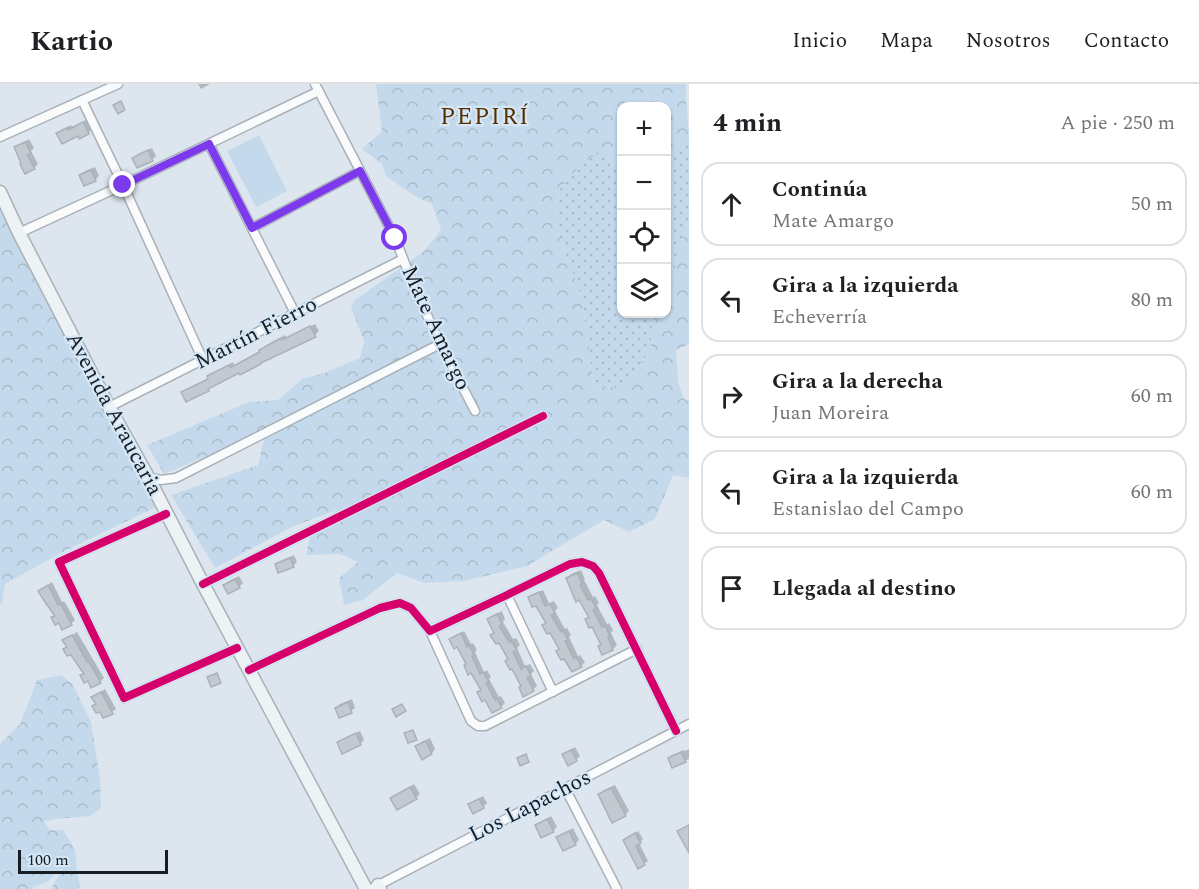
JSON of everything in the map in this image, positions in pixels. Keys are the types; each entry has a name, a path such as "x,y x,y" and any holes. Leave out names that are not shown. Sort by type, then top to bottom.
{"main road":[{"name":"Avenida Araucaria","path":"0,192 109,407 237,648 374,888"}],"street":[{"path":"0,137 118,84"},
{"path":"19,232 209,144 317,88"},
{"name":"Mate Amargo","path":"317,88 395,238 440,344 475,411"},
{"path":"82,100 203,360"},
{"path":"209,144 295,314"},
{"path":"252,228 360,171"},
{"name":"Martín Fierro","path":"109,407 403,259"},
{"path":"148,477 161,480 176,478 440,344"},
{"path":"203,584 543,416"},
{"path":"166,514 59,562 124,698 237,648"},
{"path":"429,631 570,564 582,562 593,566 599,573 676,731"},
{"path":"507,595 553,692"},
{"path":"249,670 380,608 400,603 411,608 429,631 471,721 477,726 484,726 637,649"},
{"name":"Los Lapachos","path":"374,888 689,724"},
{"path":"565,788 617,889"}],"green space":[{"path":"376,84 686,84 689,142 671,150 671,102 617,102 617,167 598,152 578,168 559,190 555,224 582,299 594,385 624,389 631,375 651,350 652,325 655,318 671,318 671,286 689,221 689,344 676,350 678,381 684,399 689,401 689,478 673,475 655,519 629,532 604,520 527,566 464,581 425,583 397,573 363,600 344,605 339,578 358,562 340,554 306,555 312,529 337,510 294,526 215,568 171,495 258,465 266,431 164,474 147,445 249,402 278,400 302,379 324,373 360,358 364,341 351,307 355,300 423,252 441,230 432,204 413,195 386,176 382,164 362,149 382,131"},
{"path":"259,135 287,191 256,207 227,151"},
{"path":"689,142 689,221 671,286 671,156 671,150"},
{"path":"598,152 617,167 617,318 655,318 652,325 651,350 631,375 624,389 594,385 582,299 555,224 559,190 578,168"},
{"path":"0,210 109,407 156,507 57,555 5,584 0,604"},
{"path":"62,675 73,685 91,722 100,779 101,808 90,816 44,821 50,830 63,830 75,849 80,886 77,889 51,889 63,867 47,882 33,889 0,889 0,744 20,724 37,680"}],"building":[{"path":"121,101 125,110 118,114 113,105"},
{"path":"83,122 89,134 79,139 78,136 62,144 56,133"},
{"path":"25,142 31,153 27,155 35,169 25,174 14,147"},
{"path":"148,150 153,161 137,168 132,158"},
{"path":"91,170 96,181 84,186 79,175"},
{"path":"310,326 316,337 240,375 239,373 186,402 181,392 208,379 207,376 229,365 230,368 281,338 282,340"},
{"path":"290,558 294,567 278,573 275,564"},
{"path":"577,573 588,600 591,599 596,608 593,610 610,636 608,637 613,650 602,655 598,646 601,645 585,619 589,618 579,600 576,602 566,578"},
{"path":"235,579 240,588 228,594 223,585"},
{"path":"48,585 72,625 62,630 59,623 55,625 51,617 55,616 38,591"},
{"path":"539,592 545,606 550,604 555,613 551,615 568,640 565,641 574,659 576,657 582,667 572,672 556,651 559,649 550,633 547,634 542,625 546,623 536,606 532,607 528,597"},
{"path":"497,614 502,624 499,626 517,650 513,652 521,669 526,666 531,676 527,678 534,691 523,697 519,687 521,686 505,661 508,659 499,643 496,644 490,635 494,633 487,619"},
{"path":"461,633 467,647 469,645 474,655 472,656 480,674 483,672 489,682 486,683 502,708 492,713 485,700 482,702 477,692 481,690 471,673 468,675 464,665 466,664 457,647 454,649 449,639"},
{"path":"72,635 101,683 91,688 88,681 84,683 80,675 84,674 71,655 67,656 63,649 67,647 62,640"},
{"path":"217,673 221,683 211,687 207,677"},
{"path":"101,692 113,714 103,718 100,712 96,713 92,706 96,704 91,697"},
{"path":"348,702 352,713 339,718 335,708"},
{"path":"402,704 406,711 396,717 392,709"},
{"path":"413,730 417,740 408,743 404,733"},
{"path":"356,733 361,745 342,754 337,742"},
{"path":"426,741 432,754 422,760 415,746"},
{"path":"571,750 577,761 568,766 562,754"},
{"path":"681,752 686,762 672,768 668,758"},
{"path":"526,754 529,762 520,766 517,758"},
{"path":"410,787 417,799 397,810 390,798"},
{"path":"611,788 626,816 612,823 598,794"},
{"path":"479,799 484,808 473,814 468,804"},
{"path":"547,819 554,832 541,838 535,825"},
{"path":"689,825 689,853 677,831"},
{"path":"569,831 576,845 563,851 556,837"},
{"path":"635,833 641,843 636,846 645,865 638,869 623,840"}],"cycle path":[{"path":"203,584 543,416"},
{"path":"166,514 59,562 124,698 237,648"},
{"path":"249,670 380,608 400,603 411,608 430,631 570,564 582,562 593,566 599,573 676,731"}],"district":[{"name":"PEPIRÍ","path":"485,117"}],"route":[{"path":"123,185 209,144 252,228 360,171 395,238"}]}
